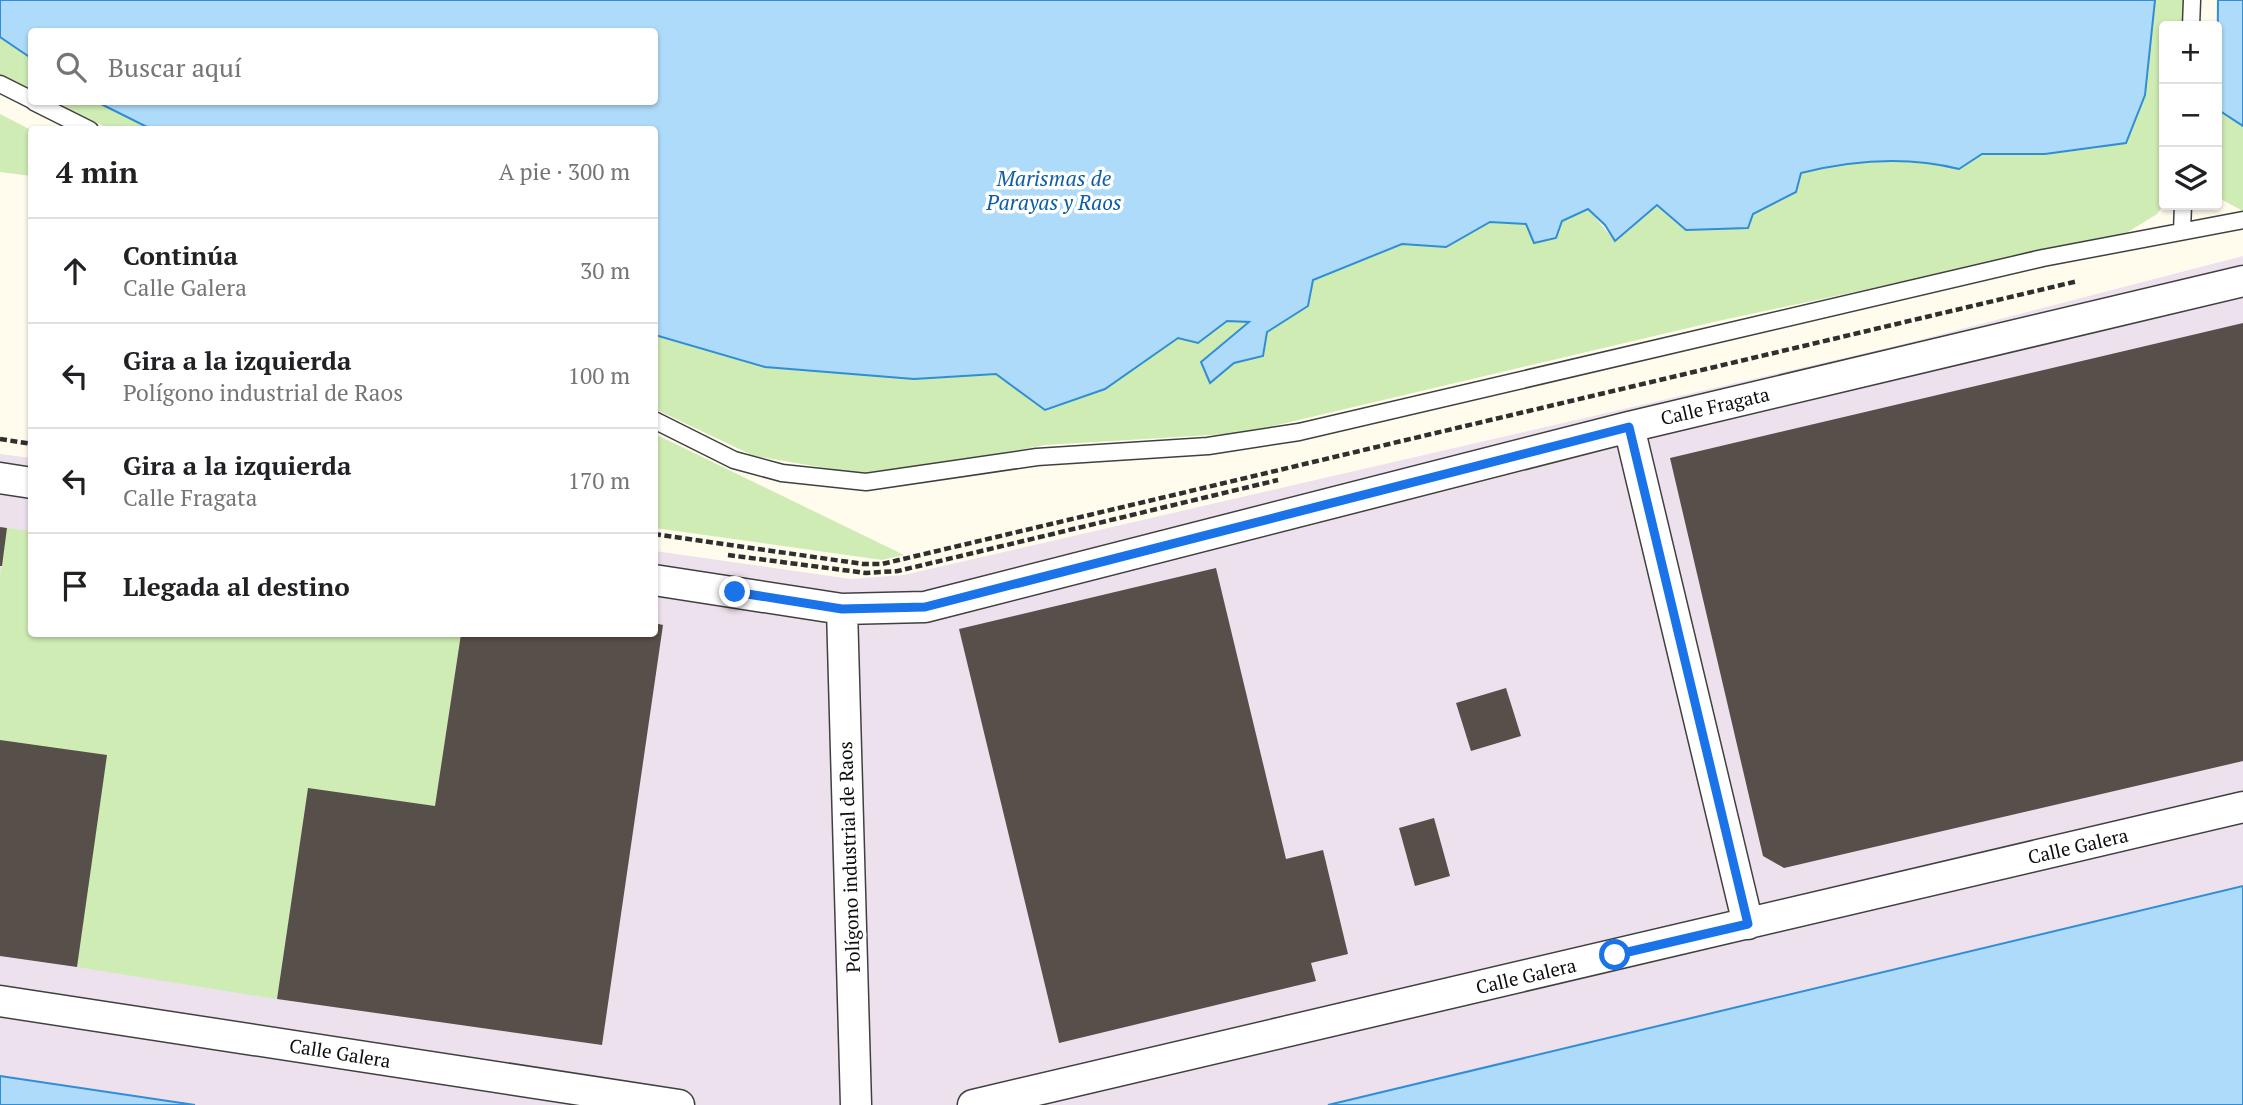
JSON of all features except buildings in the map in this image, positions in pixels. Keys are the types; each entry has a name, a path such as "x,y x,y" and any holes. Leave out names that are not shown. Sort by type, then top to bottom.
{"street":[{"name":"Calle Fragata","path":"658,581 842,609 925,607 1629,427 2243,281"},
{"path":"1629,427 1748,924"},
{"path":"0,478 28,482"},
{"name":"Polígono industrial de Raos","path":"842,609 856,1105"},
{"name":"Calle Galera","path":"973,1105 2243,807"},
{"name":"Calle Galera","path":"0,1001 679,1105"}],"lane":[{"path":"2191,21 2192,0"},
{"path":"0,85 28,99"},
{"path":"41,105 82,126"},
{"path":"2182,231 2183,210"},
{"path":"658,422 734,460 782,473 866,482 1037,457 1209,446 1299,432 2030,261 2243,220"}],"path":[{"path":"2050,295 2064,292"},
{"path":"0,439 28,442"},
{"path":"721,554 866,573 898,571 1280,479"}],"shaded area":[{"path":"2243,256 2243,888 1330,1105 195,1105 0,1076 0,454 28,458 28,637 658,637 658,551 851,579 904,575 1896,346"}],"green space":[{"path":"2155,0 2185,0 2184,21 2159,21 2160,210 2123,235 1718,321 1244,433 1045,445 921,468 861,474 754,456 658,410 658,336 765,367 914,379 997,374 1045,410 1105,389 1178,338 1198,343 1227,320 1251,322 1202,362 1210,382 1234,363 1263,356 1267,332 1308,306 1312,280 1402,244 1446,247 1490,222 1527,224 1534,243 1562,221 1588,209 1615,241 1657,205 1722,227 1748,228 1753,214 1796,192 1801,173 1880,161 1920,162 1959,169 1982,154 2045,154 2099,148 2145,95"},
{"path":"0,37 28,56 28,90 0,76"},
{"path":"58,105 103,105 145,126 104,126"},
{"path":"2222,112 2243,126 2243,211 2222,200"},
{"path":"0,114 28,128 28,176 0,172"},
{"path":"658,436 904,555 882,560 658,528"},
{"path":"7,528 28,531 28,637 461,637 435,806 308,788 277,999 77,967 0,740 0,577"}],"water":[{"name":"Marismas de Parayas y Raos","path":"0,0 2155,0 2145,95 2126,143 2045,154 1982,154 1959,169 1920,162 1880,161 1801,173 1796,192 1753,214 1748,228 1686,230 1657,205 1615,241 1605,225 1588,209 1562,221 1556,238 1534,243 1526,224 1490,222 1446,247 1402,244 1313,280 1308,306 1267,332 1263,356 1234,363 1210,383 1201,362 1249,322 1227,321 1198,343 1178,338 1105,389 1045,410 996,374 914,379 765,367 658,336 658,126 145,126 103,105 658,105 658,28 28,28 28,56 0,37"},
{"path":"2218,0 2243,0 2243,126 2222,112 2222,21 2218,21"},
{"path":"2243,886 2243,1105 1328,1105"},
{"path":"0,1076 195,1105 0,1105"}],"route":[{"path":"735,592 842,609 925,607 1629,427 1748,924 1615,955"}]}
